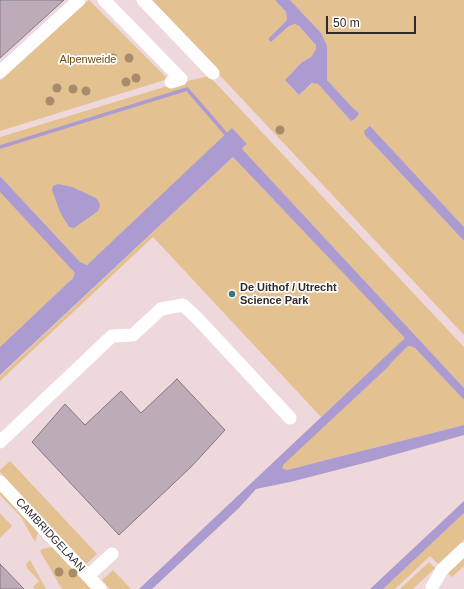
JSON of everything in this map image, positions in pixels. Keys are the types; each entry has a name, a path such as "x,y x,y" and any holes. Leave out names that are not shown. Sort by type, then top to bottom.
{"street":[{"path":"0,72 17,52 79,0"},
{"path":"104,0 181,79 171,82"},
{"path":"143,0 213,73"},
{"path":"0,442 112,336 133,335 161,309 183,305 198,319 290,418"},
{"name":"CAMBRIDGELAAN","path":"0,482 100,589"},
{"path":"432,588 442,570 464,549"},
{"path":"88,576 112,554"}],"green space":[{"name":"Alpenweide","path":"89,0 168,79 0,131 0,81"},
{"path":"149,0 275,0 286,12 287,19 268,39 271,42 289,26 295,24 299,26 316,45 316,49 311,57 302,62 285,80 299,95 313,83 318,84 351,121 354,120 359,114 327,80 327,64 321,33 290,0 464,0 464,227 370,126 365,135 464,241 464,335"},
{"path":"209,76 464,347 464,388 244,151 242,148 247,144 232,129 87,265 80,262 0,176 0,137 174,84"},
{"path":"233,157 406,338 321,417 153,237 0,381 0,376"},
{"path":"0,192 76,273 73,278 0,347"},
{"path":"408,346 415,348 464,400 464,425 287,470 282,468 283,464 388,367"},
{"path":"10,461 97,554 86,564 0,472 0,470"},
{"path":"0,491 38,532 35,542 21,517 0,495"},
{"path":"0,513 12,526 0,538"},
{"path":"464,513 464,540 438,564 430,556 395,589 383,589"},
{"path":"53,547 92,589 62,589 40,551 42,549"},
{"path":"464,557 464,566 452,577 447,573"},
{"path":"30,560 46,589 35,589 33,587 39,581 27,568 26,564"},
{"path":"429,562 435,568 413,589 400,589"},
{"path":"113,570 131,589 110,589 102,580"}],"shaded area":[{"path":"275,0 290,0 321,33 327,46 327,80 358,112 359,114 354,120 351,121 318,84 312,83 299,95 285,80 302,62 311,57 316,49 316,45 299,26 295,24 289,26 271,42 268,39 287,19 286,12"},
{"path":"370,126 464,227 464,241 365,135 364,131"},
{"path":"232,128 247,144 242,148 244,151 464,388 464,400 415,348 408,346 388,367 284,464 282,468 287,470 464,425 464,435 372,461 256,489 239,508 152,589 139,589 405,338 233,157 0,375 0,347 73,278 75,273 0,192 0,176 80,262 87,265"},
{"path":"58,184 72,187 96,198 100,206 98,211 74,228 69,227 60,212 52,190 53,186"},
{"path":"464,501 464,513 383,589 370,589"}],"building":[{"path":"0,0 64,0 0,58"},
{"path":"177,379 225,430 191,467 119,535 32,442 65,404 85,425 121,391 141,413"},
{"path":"0,564 24,589 0,589"}],"waterway":[{"path":"0,147 187,89 226,134"}],"place":[{"name":"De Uithof / Utrecht Science Park","path":"232,294"}]}
